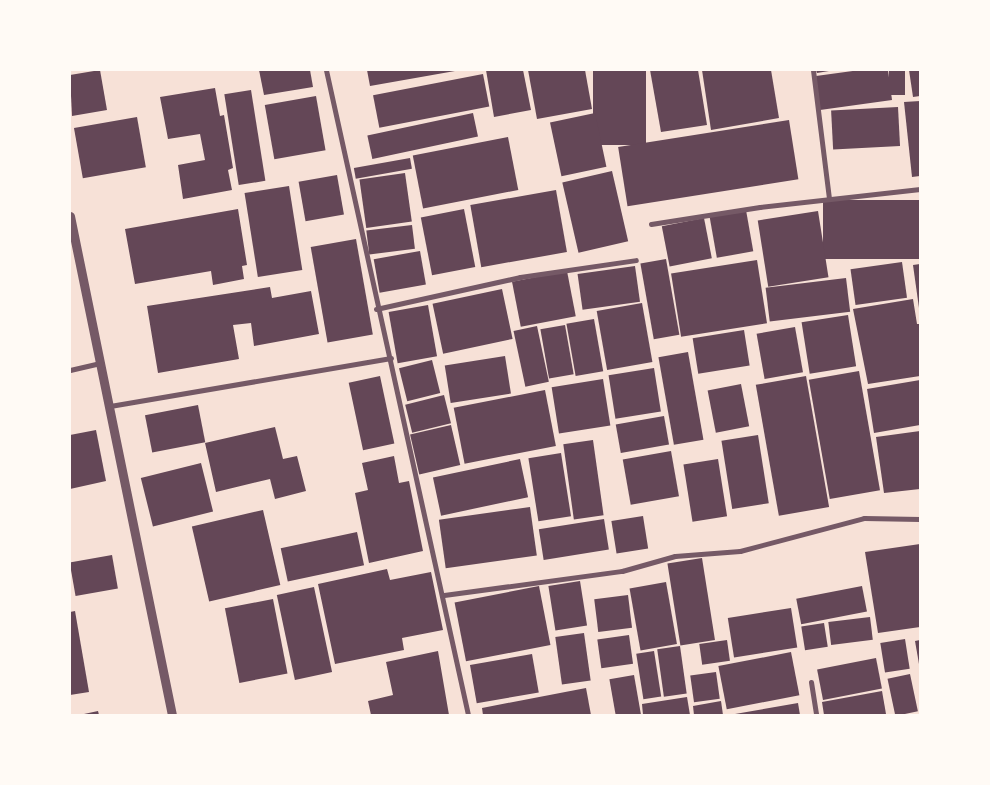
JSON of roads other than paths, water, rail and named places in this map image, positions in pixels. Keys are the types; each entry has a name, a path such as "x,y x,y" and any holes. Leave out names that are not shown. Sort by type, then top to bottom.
{"street":[{"path":"326,70 376,309 391,358 444,595 468,715"},
{"path":"813,70 829,199"},
{"path":"651,224 829,199 920,189"},
{"path":"70,216 172,715"},
{"path":"376,309 520,277 636,260"},
{"path":"110,406 391,358"},
{"path":"70,370 100,363"},
{"path":"444,595 622,571 675,556 740,551 864,518 920,519"},
{"path":"811,682 816,715"}]}
